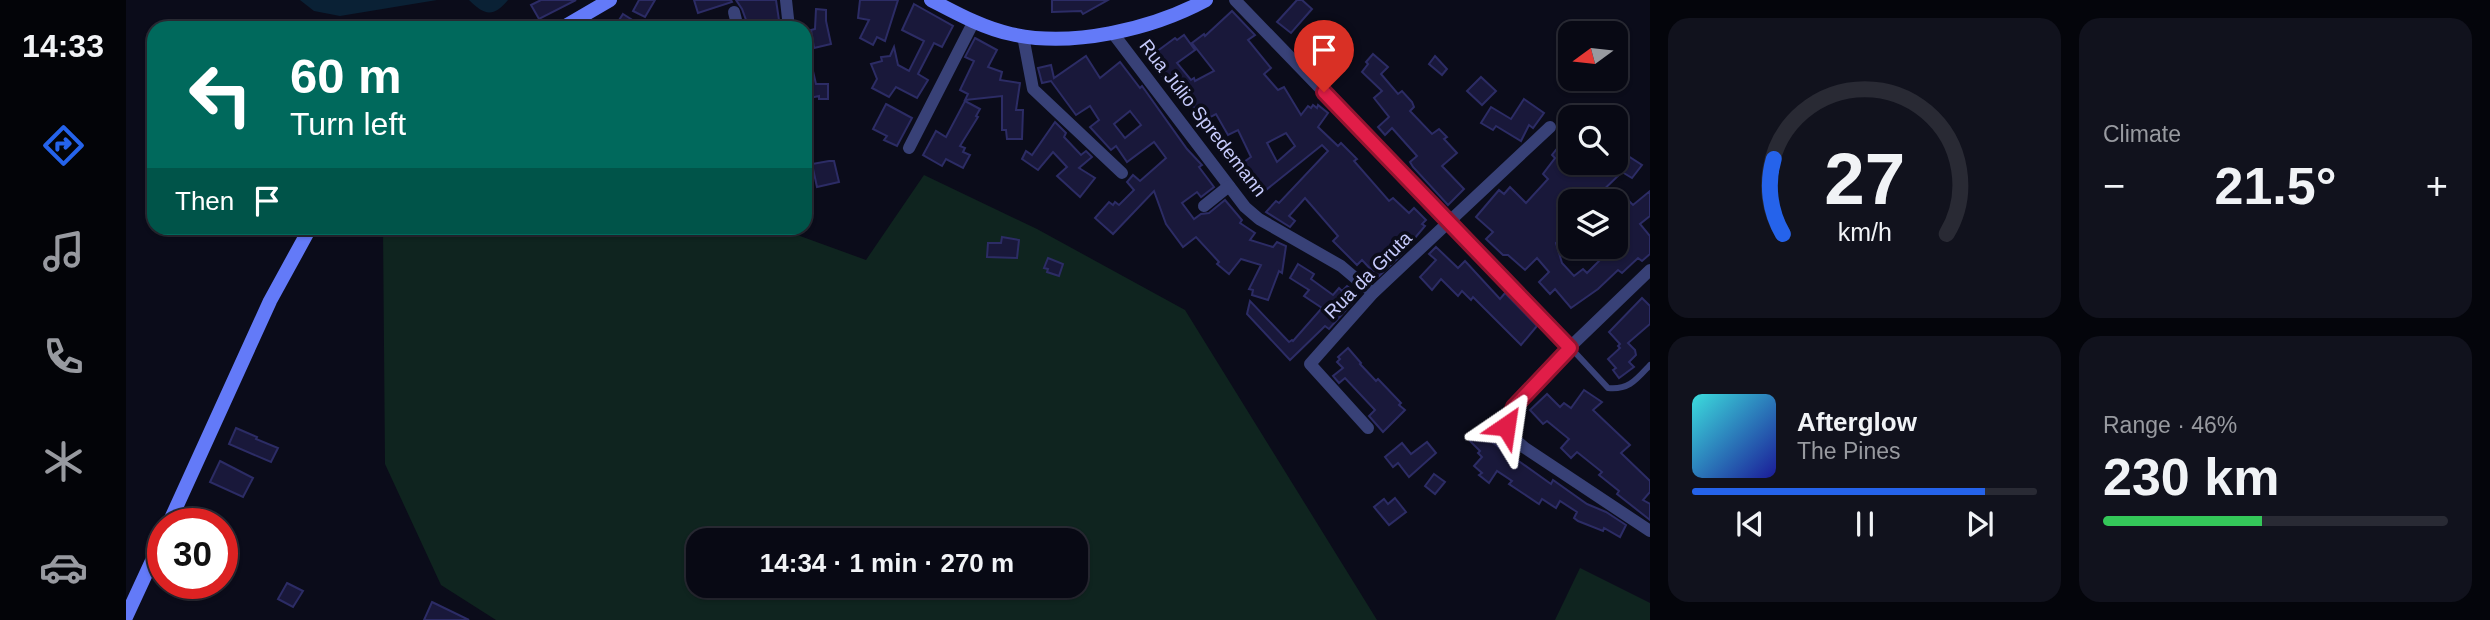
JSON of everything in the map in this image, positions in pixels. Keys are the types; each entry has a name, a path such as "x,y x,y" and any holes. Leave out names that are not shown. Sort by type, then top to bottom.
{"main road":[{"path":"574,21 610,0"},
{"path":"931,0 999,31 1023,36 1075,37 1112,32 1168,18 1206,0"},
{"path":"176,508 270,301 306,235"},
{"path":"126,617 147,572"}],"street":[{"path":"786,0 788,21"},
{"path":"1235,0 1570,348"},
{"path":"734,12 736,21"},
{"path":"909,148 974,21"},
{"name":"Rua Júlio Spredemann","path":"1112,32 1245,207 1259,219 1340,266 1373,293"},
{"path":"1023,36 1032,89 1122,173"},
{"name":"Rua da Gruta","path":"1368,428 1310,364 1373,293 1550,127"},
{"path":"1204,206 1229,186"},
{"path":"1650,270 1514,407 1506,426 1510,435 1525,448 1650,531"}],"lane":[{"path":"1570,348 1608,388 1621,390 1637,379 1650,365"}],"green space":[{"path":"924,175 1037,229 1185,310 1377,620 496,620 441,585 385,464 383,235 797,235 866,260"},
{"path":"1580,568 1650,603 1650,620 1555,620"}],"water":[{"path":"300,0 437,0 340,16 314,11"},
{"path":"469,0 508,0 498,10 488,12 479,9"}],"building":[{"path":"541,0 576,0 539,19 531,5"},
{"path":"639,0 655,0 645,17 633,11"},
{"path":"694,0 731,0 732,2 698,13"},
{"path":"736,0 776,0 779,20 746,21"},
{"path":"860,0 898,0 885,41 877,37 873,45 860,38 869,20 858,18"},
{"path":"1052,0 1108,0 1083,14 1081,11 1052,12"},
{"path":"1297,0 1302,0 1312,9 1291,33 1277,22"},
{"path":"914,4 953,26 942,47 934,43 918,74 928,80 917,98 896,87 889,97 872,88 877,79 871,64 882,61 881,57 890,56 894,47 898,65 909,71 924,41 902,30"},
{"path":"816,9 826,10 831,44 814,48 812,30 815,29"},
{"path":"1232,11 1255,35 1248,40 1271,68 1264,74 1278,90 1284,87 1301,115 1308,106 1311,108 1313,105 1317,108 1318,105 1328,113 1318,127 1338,146 1341,143 1357,159 1354,161 1389,201 1393,198 1409,213 1414,208 1426,220 1422,224 1425,226 1399,257 1378,277 1362,260 1357,265 1333,241 1338,236 1305,198 1289,216 1295,221 1290,227 1266,212 1276,201 1279,203 1328,151 1322,145 1256,198 1240,179 1248,173 1241,164 1251,157 1238,130 1228,135 1216,114 1201,122 1191,102 1187,103 1178,87 1172,90 1148,58 1175,38 1177,40 1184,35 1195,50 1177,63 1191,80 1194,78 1195,81 1214,71 1192,43 1204,34 1205,36","holes":["1286,133 1295,146 1277,162 1267,143"]},
{"path":"623,14 634,21 618,21"},
{"path":"975,38 997,50 988,67 1002,72 1000,80 1020,83 1016,110 1023,110 1022,139 1007,139 1006,130 1002,130 1002,96 965,100 968,94 960,90 974,61 965,57"},
{"path":"1373,54 1388,67 1381,74 1398,94 1402,91 1412,102 1414,107 1410,111 1432,134 1439,129 1457,153 1442,166 1464,189 1448,205 1413,167 1410,162 1417,156 1392,128 1385,135 1378,127 1389,117 1374,98 1382,91 1362,72"},
{"path":"1086,56 1100,78 1120,62 1140,88 1142,86 1187,149 1202,165 1199,167 1214,187 1201,197 1197,192 1182,203 1194,219 1209,213 1225,200 1242,220 1240,223 1255,233 1250,240 1273,247 1277,242 1286,246 1282,273 1279,271 1268,300 1252,295 1253,290 1249,289 1261,265 1241,259 1229,274 1217,264 1219,262 1196,237 1183,247 1166,224 1154,191 1113,234 1095,218 1109,202 1119,205 1134,190 1127,182 1133,175 1140,181 1166,158 1154,142 1127,162 1116,146 1111,150 1090,127 1099,120 1090,106 1076,115 1051,81 1042,83 1038,68 1051,65 1054,78","holes":["1130,111 1141,125 1125,138 1114,124"]},
{"path":"1435,56 1447,69 1442,75 1429,64"},
{"path":"812,67 816,84 828,84 828,99 819,99 819,96 812,98"},
{"path":"1481,77 1496,91 1482,105 1467,91"},
{"path":"1524,99 1544,113 1533,128 1529,125 1521,141 1496,126 1493,130 1481,123 1491,107 1511,119"},
{"path":"965,101 980,109 960,146 965,148 963,152 970,155 963,168 946,159 942,166 923,155 936,131 946,137"},
{"path":"886,104 912,118 897,146 884,140 887,136 873,129"},
{"path":"1055,122 1066,133 1064,137 1081,155 1086,151 1092,157 1079,168 1095,178 1080,197 1057,176 1067,167 1053,152 1038,170 1022,159 1026,151 1032,155"},
{"path":"1558,147 1558,175 1619,175 1604,189 1558,189 1558,259 1574,276 1583,269 1587,273 1601,259 1628,259 1628,202 1633,205 1650,191 1650,216 1640,224 1650,236 1650,254 1642,261 1638,258 1622,273 1618,270 1598,289 1571,308 1555,289 1550,294 1539,282 1549,272 1537,258 1525,270 1486,239 1493,232 1476,217 1499,190 1504,194 1510,187 1526,203 1548,179 1543,174 1555,158 1552,155"},
{"path":"1628,156 1642,165 1632,178 1627,175"},
{"path":"834,161 839,182 817,187 812,164"},
{"path":"1002,237 1019,240 1017,258 987,257 988,243 1001,243"},
{"path":"1436,247 1458,268 1465,261 1500,299 1505,293 1537,326 1521,345 1473,297 1471,300 1462,291 1458,296 1441,279 1432,290 1420,277 1436,260 1429,254"},
{"path":"1048,258 1063,264 1059,276 1047,272 1048,269 1044,268"},
{"path":"1298,264 1314,274 1311,279 1333,295 1339,288 1342,291 1347,286 1357,294 1329,329 1325,326 1290,360 1247,314 1250,301 1289,342 1293,341 1322,308 1304,296 1309,290 1290,278"},
{"path":"1642,298 1650,306 1650,324 1628,343 1635,350 1636,355 1629,362 1634,367 1619,378 1613,370 1616,368 1608,359 1620,348 1620,344 1609,332"},
{"path":"1348,348 1405,410 1383,432 1369,416 1375,410 1345,378 1339,383 1333,376 1343,368 1337,362 1340,359 1338,357"},
{"path":"1584,390 1602,402 1593,410 1630,445 1621,453 1650,481 1650,492 1643,500 1650,504 1650,520 1617,494 1619,491 1599,475 1602,472 1577,452 1571,458 1561,448 1569,439 1547,421 1543,424 1530,410 1547,394 1560,407 1564,403 1571,408"},
{"path":"1480,427 1491,438 1489,440 1551,484 1553,480 1587,504 1626,525 1620,537 1604,528 1603,531 1578,521 1574,518 1577,512 1560,501 1556,508 1542,499 1539,504 1509,484 1512,481 1497,471 1489,483 1479,475 1482,473 1474,466 1482,457 1470,441"},
{"path":"236,428 278,448 271,462 229,444"},
{"path":"1427,442 1436,453 1409,477 1398,463 1393,467 1385,457 1402,443 1411,454"},
{"path":"220,461 253,478 243,497 210,482"},
{"path":"1434,474 1445,482 1435,494 1425,486"},
{"path":"1395,498 1406,512 1389,525 1374,507 1384,499 1388,504"},
{"path":"287,583 303,591 293,607 278,599"},
{"path":"432,602 469,620 424,620"}],"route":[{"path":"1324,92 1570,348 1514,407 1506,426"}]}
